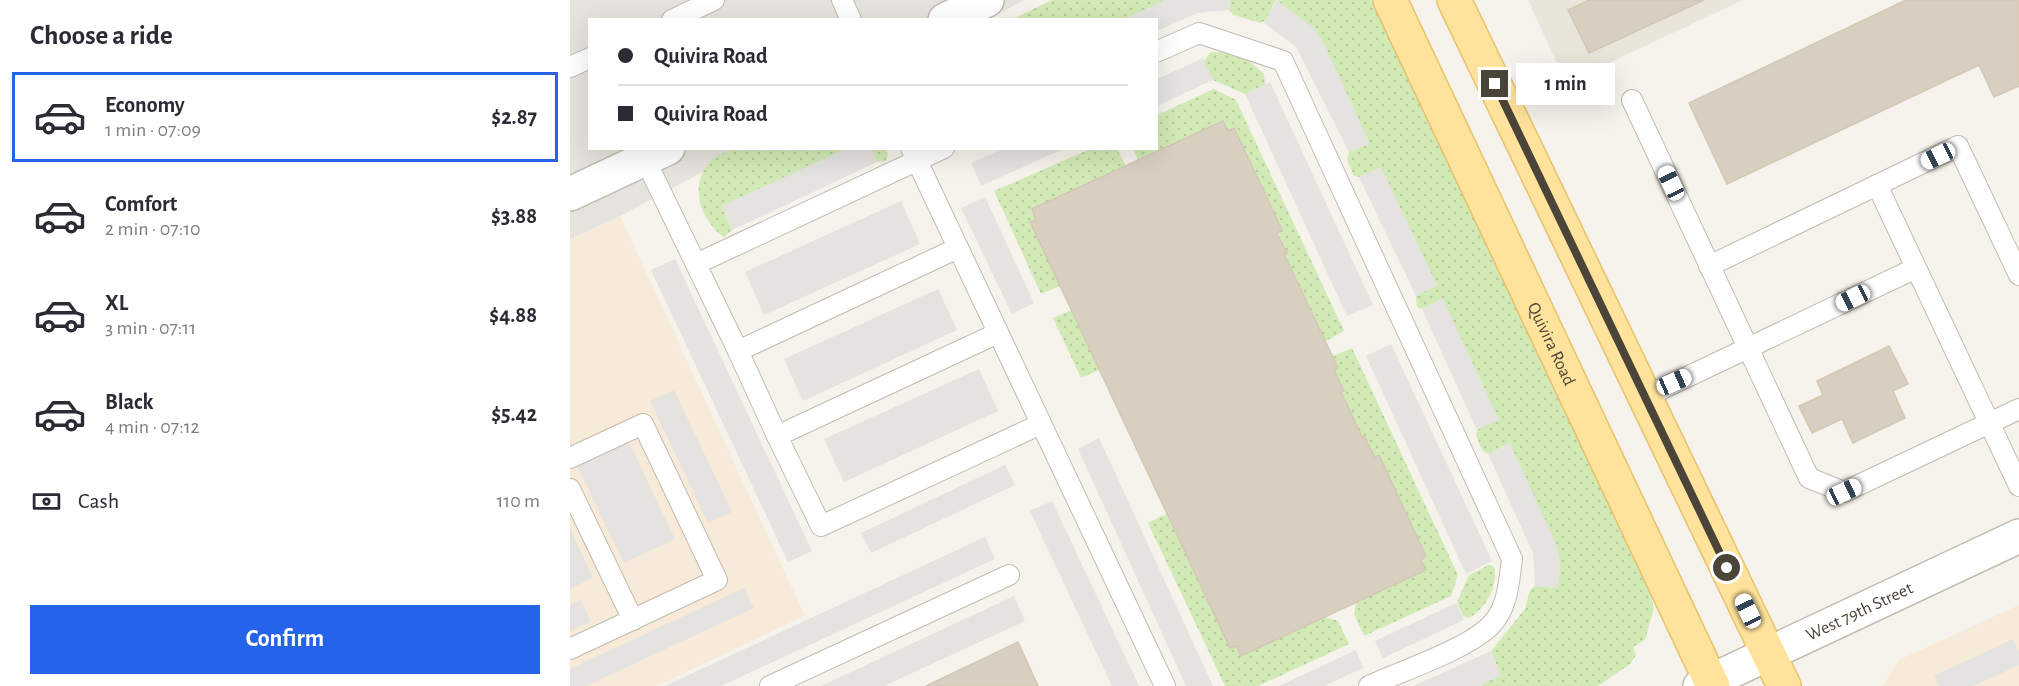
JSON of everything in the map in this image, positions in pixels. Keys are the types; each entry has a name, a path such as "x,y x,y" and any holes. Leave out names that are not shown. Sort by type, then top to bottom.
{"main road":[{"name":"Quivira Road","path":"1390,0 1708,684"},
{"path":"1454,0 1784,686"}],"street":[{"path":"949,18 987,0"},
{"path":"570,194 657,154"},
{"name":"West 79th Street","path":"1708,684 1768,653 2019,537"}],"lane":[{"path":"676,18 714,0"},
{"path":"842,0 849,18"},
{"path":"1158,51 1199,33 1283,61 1512,559 1508,595 1493,624 1468,641 1369,686"},
{"path":"570,67 588,59"},
{"path":"1632,100 1809,478 1844,492 2019,409"},
{"path":"1709,266 1958,146 2019,275"},
{"path":"696,264 914,155 935,150"},
{"path":"657,154 696,264 821,526 1041,424"},
{"path":"914,155 1165,686"},
{"path":"1877,185 2019,486"},
{"path":"738,351 958,248"},
{"path":"1645,397 1916,268"},
{"path":"777,436 998,333"},
{"path":"570,458 643,424 717,580 570,649"},
{"path":"570,489 633,620"},
{"path":"770,686 1009,575"}],"shaded area":[{"path":"570,0 1024,0 992,18 588,18 588,150 744,150 620,216 570,239"},
{"path":"1166,0 1230,0 1229,10 1197,13 1158,31 1158,18 1126,18"},
{"path":"1277,0 1314,28 1322,39 1370,144 1349,152 1296,47 1264,23"},
{"path":"1528,0 1743,0 1566,83"},
{"path":"1203,58 1213,80 1158,106 1158,79"},
{"path":"1270,82 1373,305 1347,316 1245,94"},
{"path":"843,150 871,150 877,162 732,230 722,206"},
{"path":"1001,150 1061,150 981,186 971,163"},
{"path":"1381,167 1437,285 1416,296 1359,177"},
{"path":"985,197 1034,303 1012,314 961,208"},
{"path":"901,201 920,244 764,315 745,272"},
{"path":"620,216 805,616 656,686 570,686 570,239"},
{"path":"675,259 812,551 788,562 651,270"},
{"path":"938,289 957,330 803,401 784,359"},
{"path":"1443,299 1499,420 1477,430 1422,309"},
{"path":"1391,344 1492,561 1466,574 1366,356"},
{"path":"979,369 998,411 844,482 824,439"},
{"path":"674,390 732,512 708,523 650,401"},
{"path":"627,438 675,539 624,563 576,464"},
{"path":"1099,438 1213,686 1186,686 1078,449"},
{"path":"1510,443 1556,544 1561,568 1557,588 1535,586 1533,553 1488,454"},
{"path":"1005,465 1015,485 871,553 861,533"},
{"path":"1052,501 1139,686 1112,686 1030,511"},
{"path":"570,529 593,578 570,589"},
{"path":"985,537 995,559 721,686 665,686"},
{"path":"744,588 754,608 586,686 570,686 570,669"},
{"path":"1014,596 1025,621 884,686 821,686"},
{"path":"581,600 591,622 570,631 570,605"},
{"path":"1456,603 1464,620 1383,658 1375,641"},
{"path":"2019,605 2019,686 1883,686 1899,660"},
{"path":"2013,639 2019,652 2019,665 1974,686 1939,686 1934,676"},
{"path":"1356,650 1363,668 1324,686 1279,686"},
{"path":"1491,651 1501,675 1479,686 1413,686"}],"green space":[{"path":"1052,0 1166,0 1126,18 1014,18"},
{"path":"1230,0 1276,0 1266,20 1260,23 1234,15 1229,10"},
{"path":"1277,0 1372,0 1644,574 1654,608 1645,640 1633,647 1636,655 1630,664 1598,686 1479,686 1501,675 1491,651 1525,609 1530,590 1535,586 1557,588 1510,443 1488,454 1482,450 1476,435 1477,430 1498,420 1442,299 1422,309 1417,307 1416,296 1437,285 1380,168 1359,177 1354,176 1347,160 1349,152 1369,144"},
{"path":"1211,52 1228,52 1246,59 1264,74 1265,85 1245,94 1213,80 1204,61"},
{"path":"1214,89 1236,100 1344,331 1326,341 1284,254 1287,253 1234,128 1228,131 1222,121 1138,160 1133,150 1158,150 1158,115"},
{"path":"732,150 845,150 722,206 732,230 724,237 709,222 700,202 699,192 703,171 712,160"},
{"path":"871,150 886,150 886,161 877,162"},
{"path":"1088,150 1118,150 1126,166 1032,209 1060,286 1041,294 994,191"},
{"path":"1072,310 1099,370 1081,378 1053,318"},
{"path":"1352,348 1458,575 1451,596 1364,636 1354,614 1356,602 1426,570 1341,392 1344,390 1334,370 1338,367 1333,356"},
{"path":"1166,514 1230,648 1236,646 1241,656 1325,617 1338,621 1349,644 1258,686 1225,686 1148,523"},
{"path":"1489,565 1493,566 1495,573 1490,596 1474,615 1468,618 1463,616 1457,602 1469,575"}],"building":[{"path":"1589,0 1704,0 1589,53 1568,10"},
{"path":"1906,0 2019,0 2019,86 1994,97 1979,65 1727,184 1689,103"},
{"path":"1223,121 1228,131 1234,128 1282,230 1277,233 1287,253 1284,254 1338,368 1334,370 1344,391 1341,392 1362,437 1364,436 1375,457 1379,455 1426,556 1421,560 1426,570 1241,656 1236,646 1230,648 1030,222 1036,220 1032,209"},
{"path":"1889,346 1908,384 1893,391 1905,418 1853,443 1842,419 1812,433 1799,406 1823,395 1817,381"},
{"path":"1018,642 1038,686 926,686"}],"route":[{"path":"1495,84 1727,568"}]}
